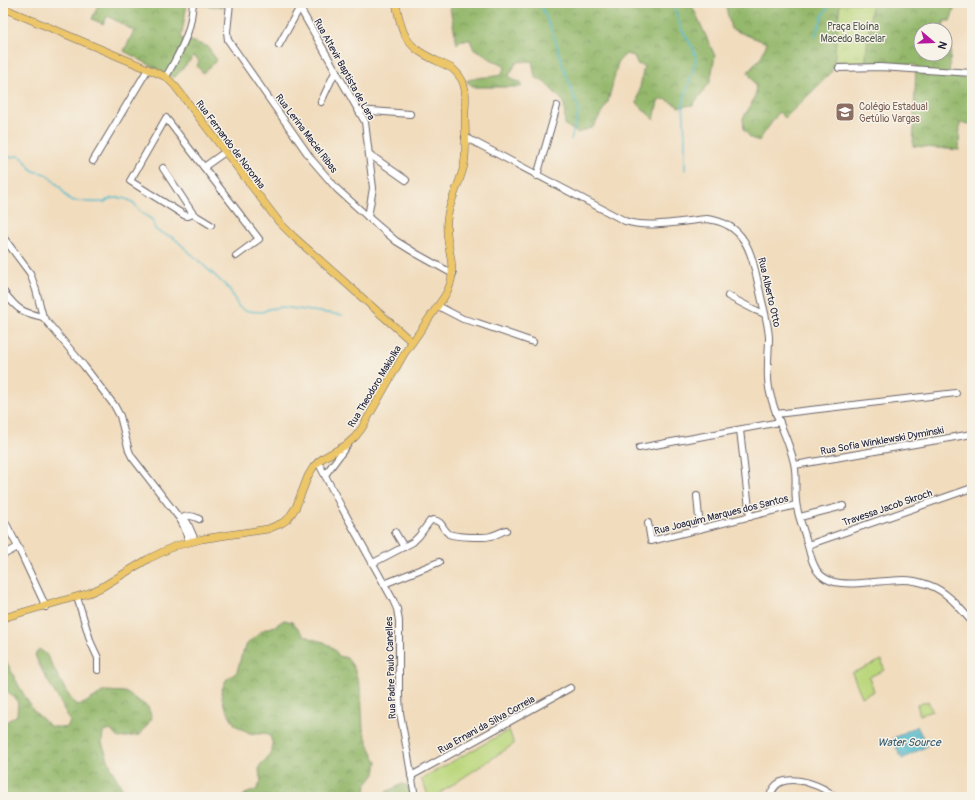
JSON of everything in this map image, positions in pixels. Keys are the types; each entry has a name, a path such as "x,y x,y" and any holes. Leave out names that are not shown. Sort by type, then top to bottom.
{"main road":[{"name":"Rua Theodoro Makiolka","path":"3,618 46,607 89,593 102,587 157,554 175,546 192,541 268,529 282,523 288,519 296,507 311,472 318,462 342,448 365,424 396,367 450,288 453,274 447,225 448,214 464,165 465,152 465,92 463,81 453,69 419,51 410,43 403,32 396,3"},
{"name":"Rua Fernando de Noronha","path":"3,8 166,77 175,86 272,214 286,229 412,342"}],"street":[{"path":"166,77 188,31 192,3"},
{"name":"Rua Lerina Maciel Ribas","path":"230,3 227,32 230,44 312,160 337,189 368,218 406,248 453,274"},
{"path":"279,45 301,4"},
{"name":"Rua Altevir Baptista de Lara","path":"301,4 365,122 373,188 368,218"},
{"path":"839,68 880,67 972,73"},
{"path":"93,161 148,69"},
{"path":"321,102 336,70"},
{"path":"537,176 557,106"},
{"path":"359,110 410,114"},
{"path":"194,214 188,216 184,215 130,181 166,118 259,239 236,256"},
{"name":"Rua Alberto Otto","path":"465,137 618,218 632,223 648,224 707,219 731,227 741,236 748,247 753,262 765,314 769,337 768,381 776,414 795,465 796,505 814,567 817,572 826,579 842,583 904,580 921,582 938,588 945,593 956,603 972,622"},
{"path":"205,168 226,154"},
{"path":"369,154 406,180"},
{"path":"163,168 194,214 210,225"},
{"path":"3,237 30,274 43,317 84,366 117,410 123,423 127,443 132,457 180,519 187,522 192,541"},
{"path":"3,291 22,311 28,314 43,317"},
{"path":"728,296 765,314"},
{"path":"438,306 463,319 533,342"},
{"path":"776,414 956,394"},
{"path":"639,448 780,422"},
{"path":"740,430 750,517"},
{"name":"Rua Sofia Winklewski Dyminski","path":"795,465 972,434"},
{"path":"325,475 351,440"},
{"name":"Rua Padre Paulo Canelles","path":"318,462 396,604 399,614 399,706 415,797"},
{"name":"Travessa Jacob Skroch","path":"808,545 972,488"},
{"path":"697,496 700,529"},
{"name":"Rua Joaquim Marques dos Santos","path":"648,522 651,542 796,505"},
{"path":"800,517 843,506"},
{"path":"180,519 187,515 194,516 199,519"},
{"path":"3,518 46,607"},
{"path":"373,563 416,540 428,524 433,520 439,521 448,533 457,536 486,537 506,530"},
{"path":"395,532 404,547"},
{"path":"3,555 18,547"},
{"path":"384,584 439,562"},
{"path":"77,597 87,631 98,658 98,670"},
{"name":"Rua Ernani da Silva Correia","path":"411,776 570,688"},
{"path":"769,797 774,788 781,782 792,781 816,785 828,791 835,797"}],"green space":[{"path":"95,3 226,3 225,7 187,4 181,38 209,47 217,60 203,73 197,66 199,61 194,56 174,78 124,51 134,31 108,16 103,24 92,19 98,5"},
{"path":"449,3 691,3 715,56 710,82 693,105 679,107 665,99 658,101 654,120 637,103 644,66 637,64 634,56 626,54 618,62 608,102 593,127 578,133 565,125 564,102 544,82 535,77 532,61 517,62 509,75 512,80 521,82 521,87 474,87 466,81 475,78 501,75 505,67 482,53 474,50 470,40 461,40 457,44"},
{"path":"725,3 840,3 834,61 831,73 785,118 779,112 758,142 750,137 744,130 743,118 756,93 755,84 748,72 761,57 767,43 731,29"},
{"name":"Praça Eloína Macedo Bacelar","path":"840,3 872,3 865,64 834,61"},
{"path":"872,3 954,3 954,10 950,21 913,22 913,62 950,62 949,76 972,78 972,124 960,123 959,150 913,146 916,65 865,64"},
{"path":"284,620 292,622 304,635 324,642 333,648 339,656 347,658 354,668 361,690 363,729 377,762 375,774 366,786 365,792 369,797 242,797 245,794 256,790 261,782 259,770 260,765 270,756 273,745 270,736 265,733 249,733 235,725 224,705 221,692 226,680 237,672 241,657 247,644 263,630 275,626"},
{"path":"39,649 46,654 67,693 76,705 85,703 104,691 125,692 148,707 152,718 140,735 119,738 110,730 103,732 102,743 113,772 127,797 3,797 3,724 17,715 18,701 6,690 3,685 3,655 33,710 50,726 66,728 70,722 35,655"},
{"path":"882,660 884,670 869,677 874,691 862,697 852,673"},
{"path":"928,701 932,711 920,715 917,705"},
{"path":"509,730 514,744 434,797 429,797 421,779"},
{"path":"402,784 408,786 411,797 369,797 380,795"}],"water":[{"name":"Water Source","path":"917,726 927,746 902,759 892,739"}],"waterway":[{"path":"540,3 555,39 579,110 571,140"},
{"path":"673,3 681,28 694,50 696,60 683,103 685,170"},
{"path":"815,37 822,17 830,3"},
{"path":"3,152 8,157 22,157 32,170 47,175 71,200 105,202 106,200 119,198 131,201 144,215 153,221 156,230 175,239 224,284 230,290 238,306 245,311 262,312 269,309 282,307 342,315"}],"place":[{"name":"Colégio Estadual Getúlio Vargas","path":"845,112"}]}
